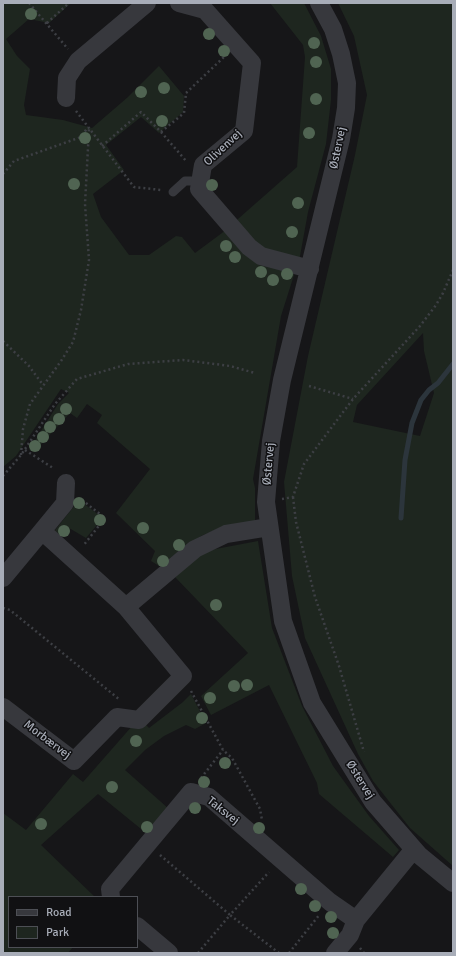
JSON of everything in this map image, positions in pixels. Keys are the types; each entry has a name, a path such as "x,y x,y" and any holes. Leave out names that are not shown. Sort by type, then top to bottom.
{"street":[{"path":"66,98 67,78 78,61 146,3"},
{"name":"Olivenvej","path":"179,3 205,10 252,63 244,131 202,173 200,189 249,248 261,256 310,269"},
{"name":"Østervej","path":"319,3 333,28 341,54 347,83 346,108 342,139 282,380 271,441 266,502 283,621 312,703 373,802 419,855 453,883"},
{"path":"3,578 65,503 66,483"},
{"path":"126,606 195,549 226,534 269,527"},
{"path":"42,531 126,606 183,676 141,718"},
{"name":"Morbærvej","path":"3,707 74,761 117,717 139,720 141,718"},
{"path":"112,896 110,889 191,792"},
{"name":"Taksvej","path":"191,792 209,798 330,902 356,920"},
{"path":"335,953 350,935 356,920 414,849"},
{"path":"138,927 169,953"}],"lane":[{"path":"173,192 185,181 202,173"}],"path":[{"path":"29,3 78,61"},
{"path":"47,23 69,3"},
{"path":"161,132 184,113 186,93 236,46"},
{"path":"66,98 134,187 173,192"},
{"path":"102,146 141,112 161,132 193,169 202,173"},
{"path":"3,174 14,161 81,137 88,128"},
{"path":"22,455 23,429 30,404 73,342 81,310 89,260 85,204 88,128"},
{"path":"365,756 339,666 315,597 296,522 293,497 304,464 353,399 420,326 436,305 453,270"},
{"path":"3,341 29,366 43,385"},
{"path":"3,476 22,455 55,404 77,379 128,364 183,360 230,366 255,373"},
{"path":"309,386 353,399"},
{"path":"25,450 54,468"},
{"path":"65,503 75,495 105,518 85,543"},
{"path":"266,502 293,497"},
{"path":"3,608 10,610 141,718"},
{"path":"183,676 223,750 232,758 260,809"},
{"path":"191,792 223,750"},
{"path":"147,845 230,915 279,953"},
{"path":"198,953 281,859"},
{"path":"289,953 330,902"}],"green space":[{"path":"3,3 71,3 49,23 29,19 6,39 17,56 30,69 24,105 26,115 63,120 92,128 128,97 159,66 184,96 183,112 159,133 141,117 106,145 124,170 93,194 101,217 129,255 149,255 176,236 182,237 195,253 222,233 297,167 305,57 303,45 270,3 304,3 321,36 331,69 331,100 326,144 308,212 300,256 281,316 253,479 255,488 255,522 218,529 201,536 159,566 151,561 155,551 116,513 150,469 97,423 102,415 87,404 77,418 70,413 34,452 29,450 58,404 69,393 61,389 16,456 3,467"},
{"path":"338,3 453,3 453,866 410,828 373,781 358,754 305,638 292,576 284,482 308,356 355,155 367,95 354,36","holes":["423,333 424,351 434,393 420,436 353,422 357,405"]},
{"path":"79,500 103,518 86,538 69,528 60,537 55,530"},
{"path":"258,541 272,628 302,706 333,766 369,816 399,850 393,857 319,794 317,783 269,685 211,715 201,696 248,653 175,577 205,551"},
{"path":"191,694 206,723 195,729 186,725 164,736 145,750 125,770 169,809 146,833 98,794 41,845 94,896 8,896 8,948 72,948 68,953 3,953 3,813 26,830 73,774 83,782 133,725 145,724 149,728"}],"waterway":[{"path":"401,518 405,460 412,423 421,400 429,390 438,383 453,364"}]}
